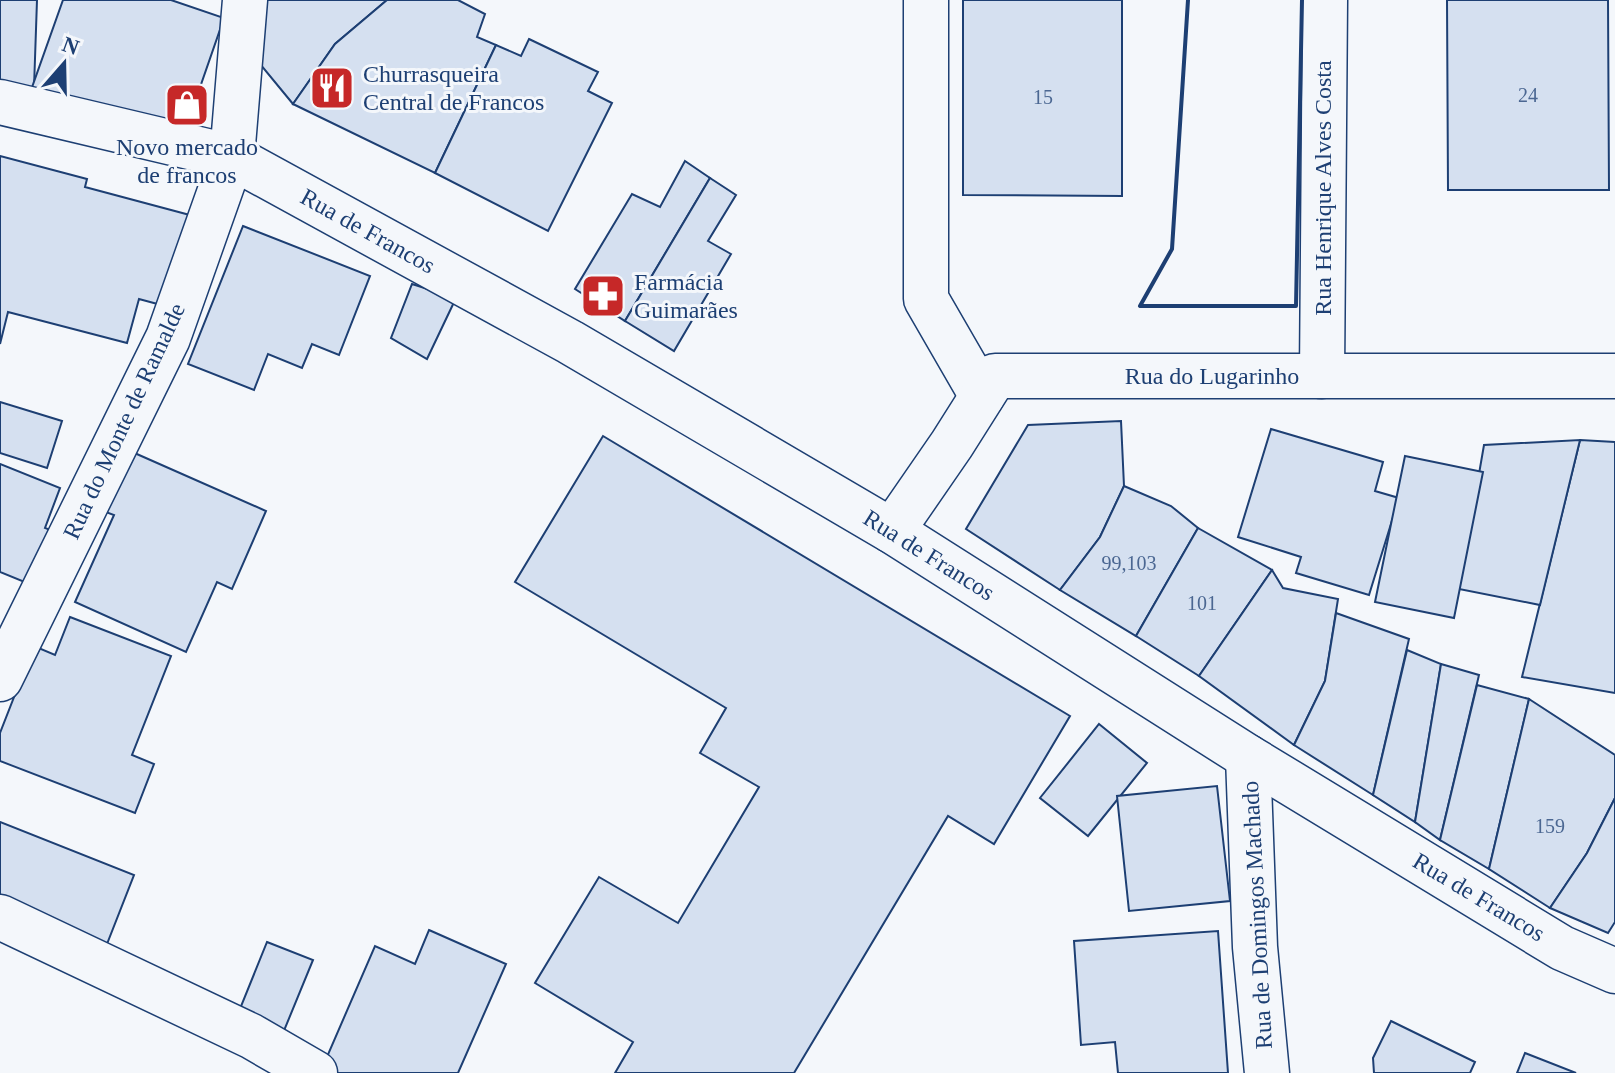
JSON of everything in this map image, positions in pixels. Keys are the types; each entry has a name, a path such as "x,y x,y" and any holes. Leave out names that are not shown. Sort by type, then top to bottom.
{"street":[{"name":"Rua do Monte de Ramalde","path":"0,679 168,338 232,157 245,0"},
{"path":"926,0 926,299 982,396"},
{"name":"Rua Henrique Alves Costa","path":"1322,376 1325,0"},
{"name":"Rua de Francos","path":"0,102 232,157 570,342 892,531 1248,757 1562,948 1615,971"},
{"name":"Rua do Lugarinho","path":"892,531 995,376 1615,376"},
{"name":"Rua de Domingos Machado","path":"1248,757 1255,947 1267,1073"},
{"path":"0,917 251,1036 315,1073"}],"building":[{"path":"0,0 37,0 34,88 0,87"},
{"path":"63,0 171,0 224,18 180,145 30,93"},
{"path":"266,0 387,0 335,44 293,104 260,64"},
{"path":"387,0 458,0 485,14 477,37 496,45 435,173 293,104 335,44"},
{"path":"963,0 1122,0 1122,196 963,195"},
{"path":"1447,0 1608,0 1609,190 1448,190"},
{"path":"529,39 598,72 588,91 612,103 548,231 435,173 496,45 521,56"},
{"path":"0,156 87,179 85,187 201,218 176,309 139,299 127,343 8,312 0,344"},
{"path":"685,161 710,178 625,321 575,289 632,194 660,207"},
{"path":"710,178 736,195 708,241 731,254 674,351 625,321"},
{"path":"243,226 370,276 339,355 312,344 302,368 268,354 254,390 188,364"},
{"path":"412,284 456,298 427,359 391,338"},
{"path":"0,402 62,421 47,468 0,453"},
{"path":"1121,421 1124,486 1100,537 1060,590 966,529 1028,425"},
{"path":"1271,429 1383,462 1375,491 1399,498 1369,595 1296,573 1301,557 1238,537"},
{"path":"603,436 1070,716 994,844 948,816 794,1073 615,1073 633,1042 535,983 599,877 678,923 759,787 700,753 726,708 515,582"},
{"path":"1580,440 1615,442 1615,693 1522,677"},
{"path":"1580,440 1540,605 1459,589 1484,445"},
{"path":"130,451 266,511 232,589 217,582 186,652 75,602 114,515 103,511"},
{"path":"1405,456 1483,472 1454,618 1375,602"},
{"path":"0,464 60,488 45,528 66,536 44,590 0,572"},
{"path":"1124,486 1171,506 1198,528 1136,636 1060,590 1100,537"},
{"path":"1198,528 1272,570 1199,676 1136,636"},
{"path":"1272,570 1283,588 1338,599 1325,681 1294,745 1199,676"},
{"path":"1336,613 1409,639 1373,795 1294,745 1325,681"},
{"path":"70,617 171,656 132,755 154,764 135,813 0,761 0,733 34,646 55,655"},
{"path":"1407,650 1441,664 1415,822 1373,795"},
{"path":"1441,664 1479,675 1440,840 1415,822"},
{"path":"1477,685 1529,699 1489,869 1440,840"},
{"path":"1529,699 1615,755 1615,798 1587,853 1550,908 1489,869"},
{"path":"1099,724 1147,763 1088,836 1040,798"},
{"path":"1217,786 1230,901 1129,911 1117,796"},
{"path":"1615,798 1615,922 1608,933 1550,908 1587,853"},
{"path":"0,822 134,875 96,972 0,934"},
{"path":"429,930 506,964 458,1073 320,1073 375,946 415,964"},
{"path":"1218,931 1228,1073 1118,1073 1115,1042 1081,1045 1074,941"},
{"path":"267,942 313,960 274,1055 229,1036"},
{"path":"1391,1021 1475,1062 1470,1073 1374,1073 1373,1058"},
{"path":"1525,1053 1576,1073 1517,1073"}],"wall":[{"path":"1188,0 1172,249 1140,306 1296,306 1302,0"}],"place":[{"name":"Churrasqueira Central de Francos","path":"332,88"},
{"name":"Novo mercado de francos","path":"187,105"},
{"name":"Farmácia Guimarães","path":"603,296"}]}
